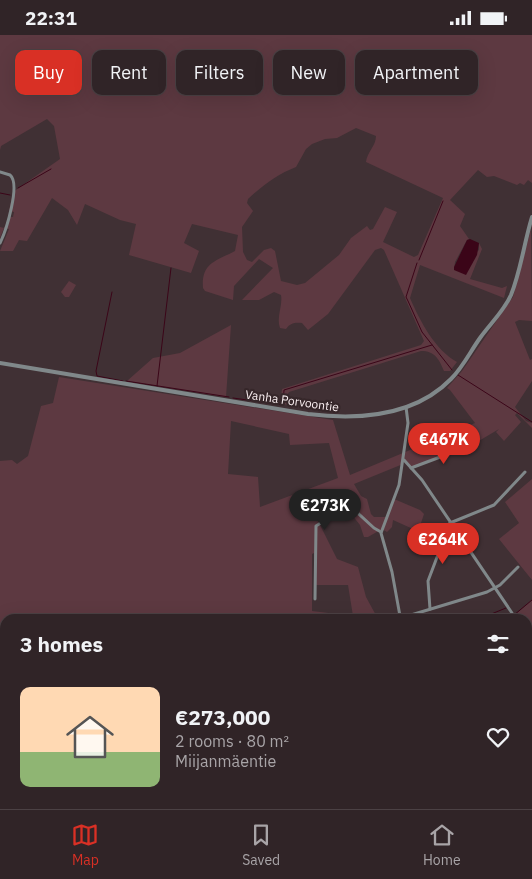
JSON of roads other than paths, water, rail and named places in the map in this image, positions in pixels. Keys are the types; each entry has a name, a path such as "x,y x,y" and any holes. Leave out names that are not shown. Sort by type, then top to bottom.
{"street":[{"path":"0,172 10,175 15,184 8,225 0,243"},
{"name":"Vanha Porvoontie","path":"0,363 328,417 365,417 406,407 434,392 450,379 507,303 514,285 532,217"},
{"path":"399,614 392,572 381,532 398,487 404,460 408,423 406,407"},
{"path":"411,468 472,445"},
{"path":"404,460 512,613"},
{"path":"430,609 428,581 450,523 494,505 526,472"},
{"path":"314,599 316,527 350,505 374,529 381,532"},
{"path":"413,614 495,588 518,567"}],"waterway":[{"path":"18,188 51,169"},
{"path":"0,193 10,195"},
{"path":"419,260 443,201"},
{"path":"417,263 406,297 422,332 452,370"},
{"path":"157,386 171,268"},
{"path":"112,292 96,371 97,376 123,381"},
{"path":"233,398 283,405 284,390 432,345"},
{"path":"458,375 532,422"},
{"path":"126,381 229,397"},
{"path":"515,614 532,600"},
{"path":"491,614 506,608"}]}
